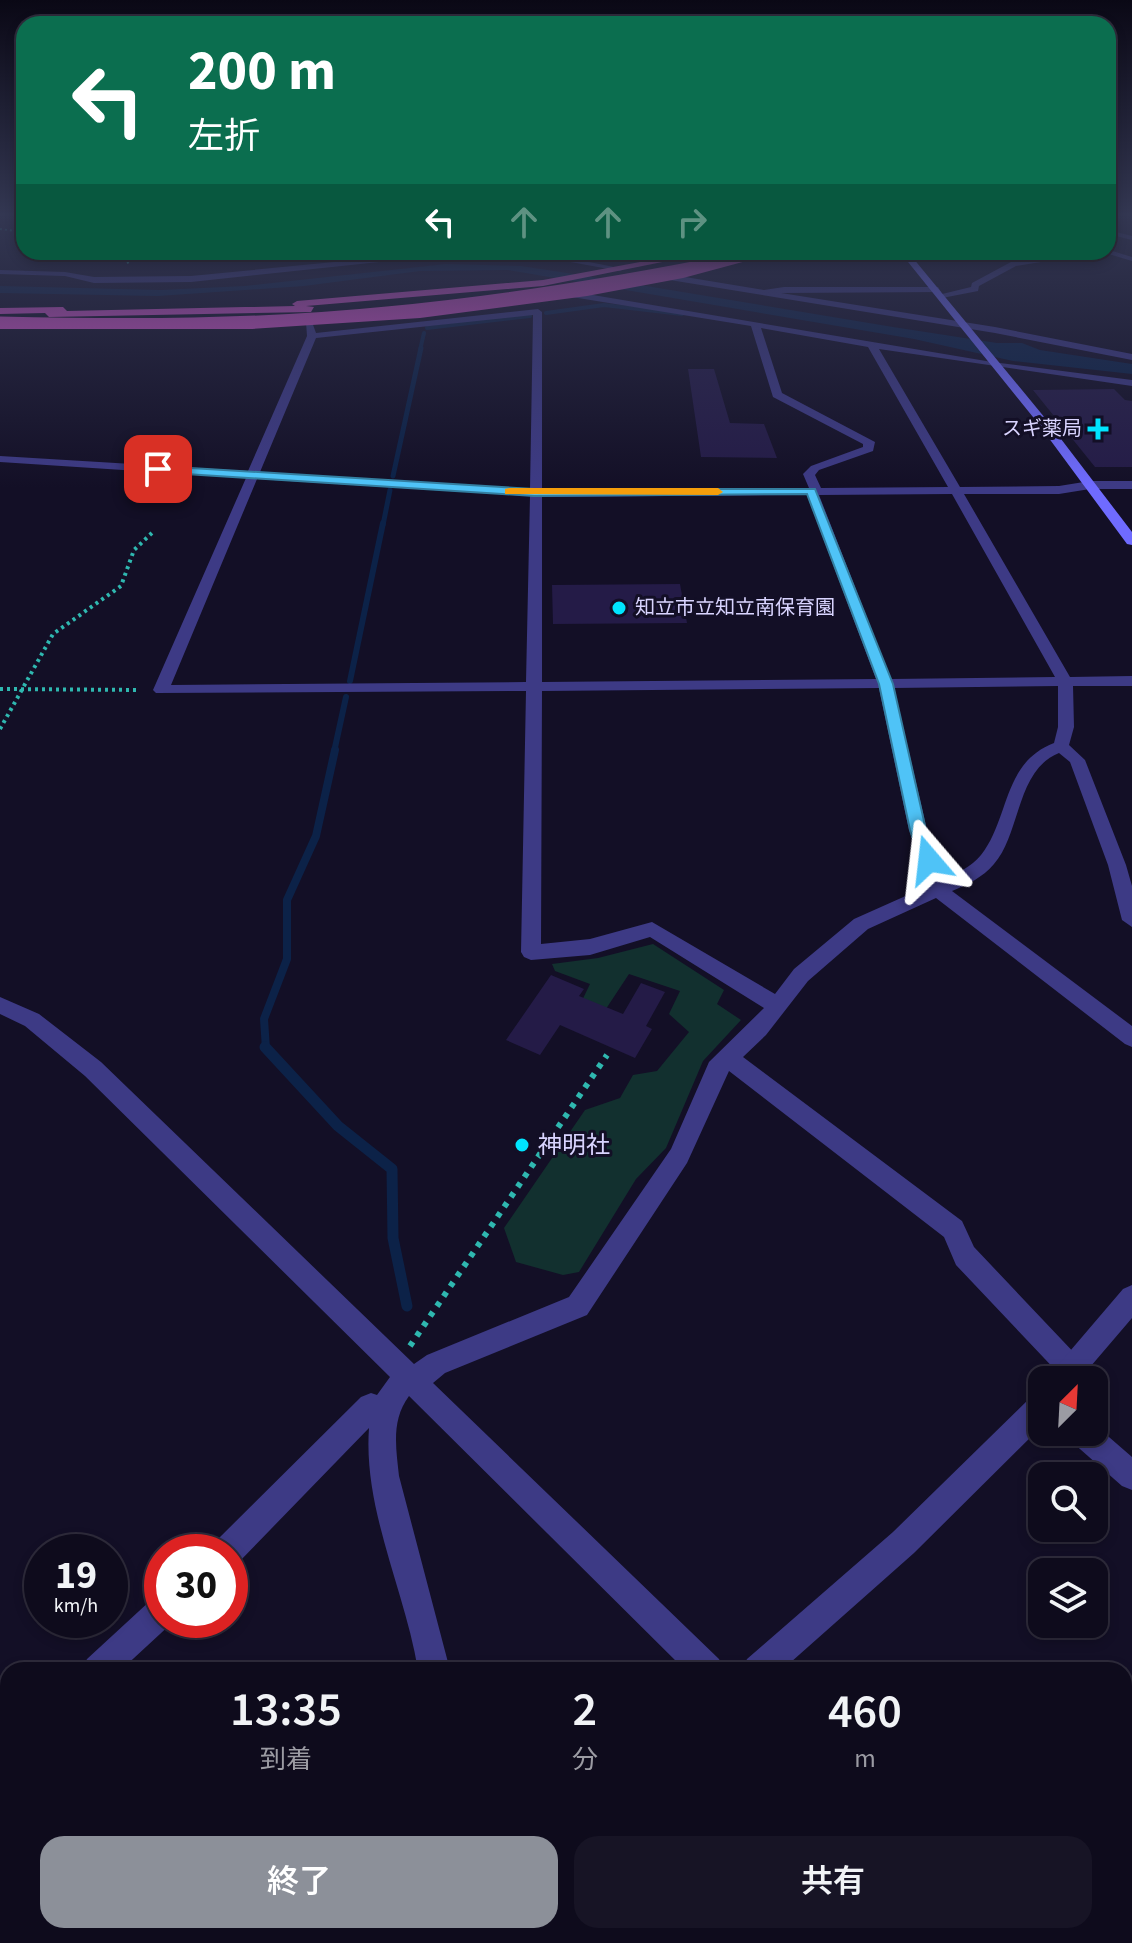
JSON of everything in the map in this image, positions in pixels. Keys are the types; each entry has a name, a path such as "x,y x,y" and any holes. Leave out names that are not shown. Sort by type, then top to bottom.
{"highway":[{"path":"0,317 259,307"},
{"path":"0,317 301,307"},
{"path":"0,317 233,318 395,307"},
{"path":"0,317 218,324 365,315 431,307"},
{"path":"0,317 112,331 311,330 484,307"}],"main road":[{"path":"950,307 1132,541"}],"street":[{"path":"650,307 871,343 999,368 1132,383"},
{"path":"845,307 1132,357"},
{"path":"776,1005 652,929 590,947 531,952 532,687 534,493 538,312 311,330 161,690 532,687 886,684 1132,681"},
{"path":"755,323 777,395 869,442 869,449 815,468 809,474 886,684 918,830 939,891 1132,1038"},
{"path":"871,343 1065,681 1066,727 1061,746"},
{"path":"0,459 534,493 1059,490 1090,485 1132,485"},
{"path":"433,1662 430,1639 385,1478 384,1410 405,1375 578,1306 679,1156 717,1069 759,1029 801,975 861,924 972,874 989,858 1027,770 1043,753 1061,746"},
{"path":"1061,746 1077,760 1117,865 1132,920"},
{"path":"0,1005 32,1020 93,1069 700,1662"},
{"path":"728,1058 953,1229 965,1256 1059,1366"},
{"path":"1073,1366 1132,1298"},
{"path":"245,1534 371,1407 384,1410"},
{"path":"768,1662 836,1605 944,1505 1028,1420"},
{"path":"1098,1446 1132,1476"},
{"path":"107,1662 144,1628"}],"path":[{"path":"0,729 53,634 121,586 134,550 154,531"},
{"path":"0,689 161,690"},
{"path":"405,1375 607,1055"}],"green space":[{"path":"653,944 724,990 717,1004 741,1020 703,1061 666,1148 636,1179 579,1272 563,1275 516,1262 504,1228 585,1110 620,1098 633,1075 657,1071 689,1032 669,1014 680,991 629,974 598,1021 576,1013 590,984 555,971 552,964 598,958"}],"water":[{"path":"724,307 771,307 997,343 1022,343 1040,350 1132,364 1132,374 1013,361 914,339"}],"building":[{"path":"688,369 714,369 730,423 764,424 777,458 701,457"},
{"name":"スギ薬局","path":"1114,389 1125,400 1132,401 1132,467 1095,467 1033,390"},
{"path":"680,584 687,623 553,624 552,585"},
{"path":"551,975 584,989 579,996 623,1014 641,983 665,992 646,1026 652,1029 635,1058 560,1025 540,1055 506,1040"}],"waterway":[{"path":"546,313 592,307"},
{"path":"619,307 682,314"},
{"path":"427,328 530,316"},
{"path":"420,350 424,333"},
{"path":"393,476 421,348"},
{"path":"383,525 390,490"},
{"path":"350,681 383,523"},
{"path":"334,752 346,697"},
{"path":"266,1048 264,1019 287,959 287,900 316,836 335,750"},
{"path":"266,1048 338,1126 392,1169 393,1238 407,1306"}],"slow traffic":[{"path":"509,491 718,492"}],"place":[{"name":"スギ薬局","path":"1098,429"},
{"name":"知立市立知立南保育園","path":"619,608"},
{"name":"神明社","path":"522,1145"}],"route":[{"path":"158,469 534,493 811,491 886,684 918,830 929,860"}]}
